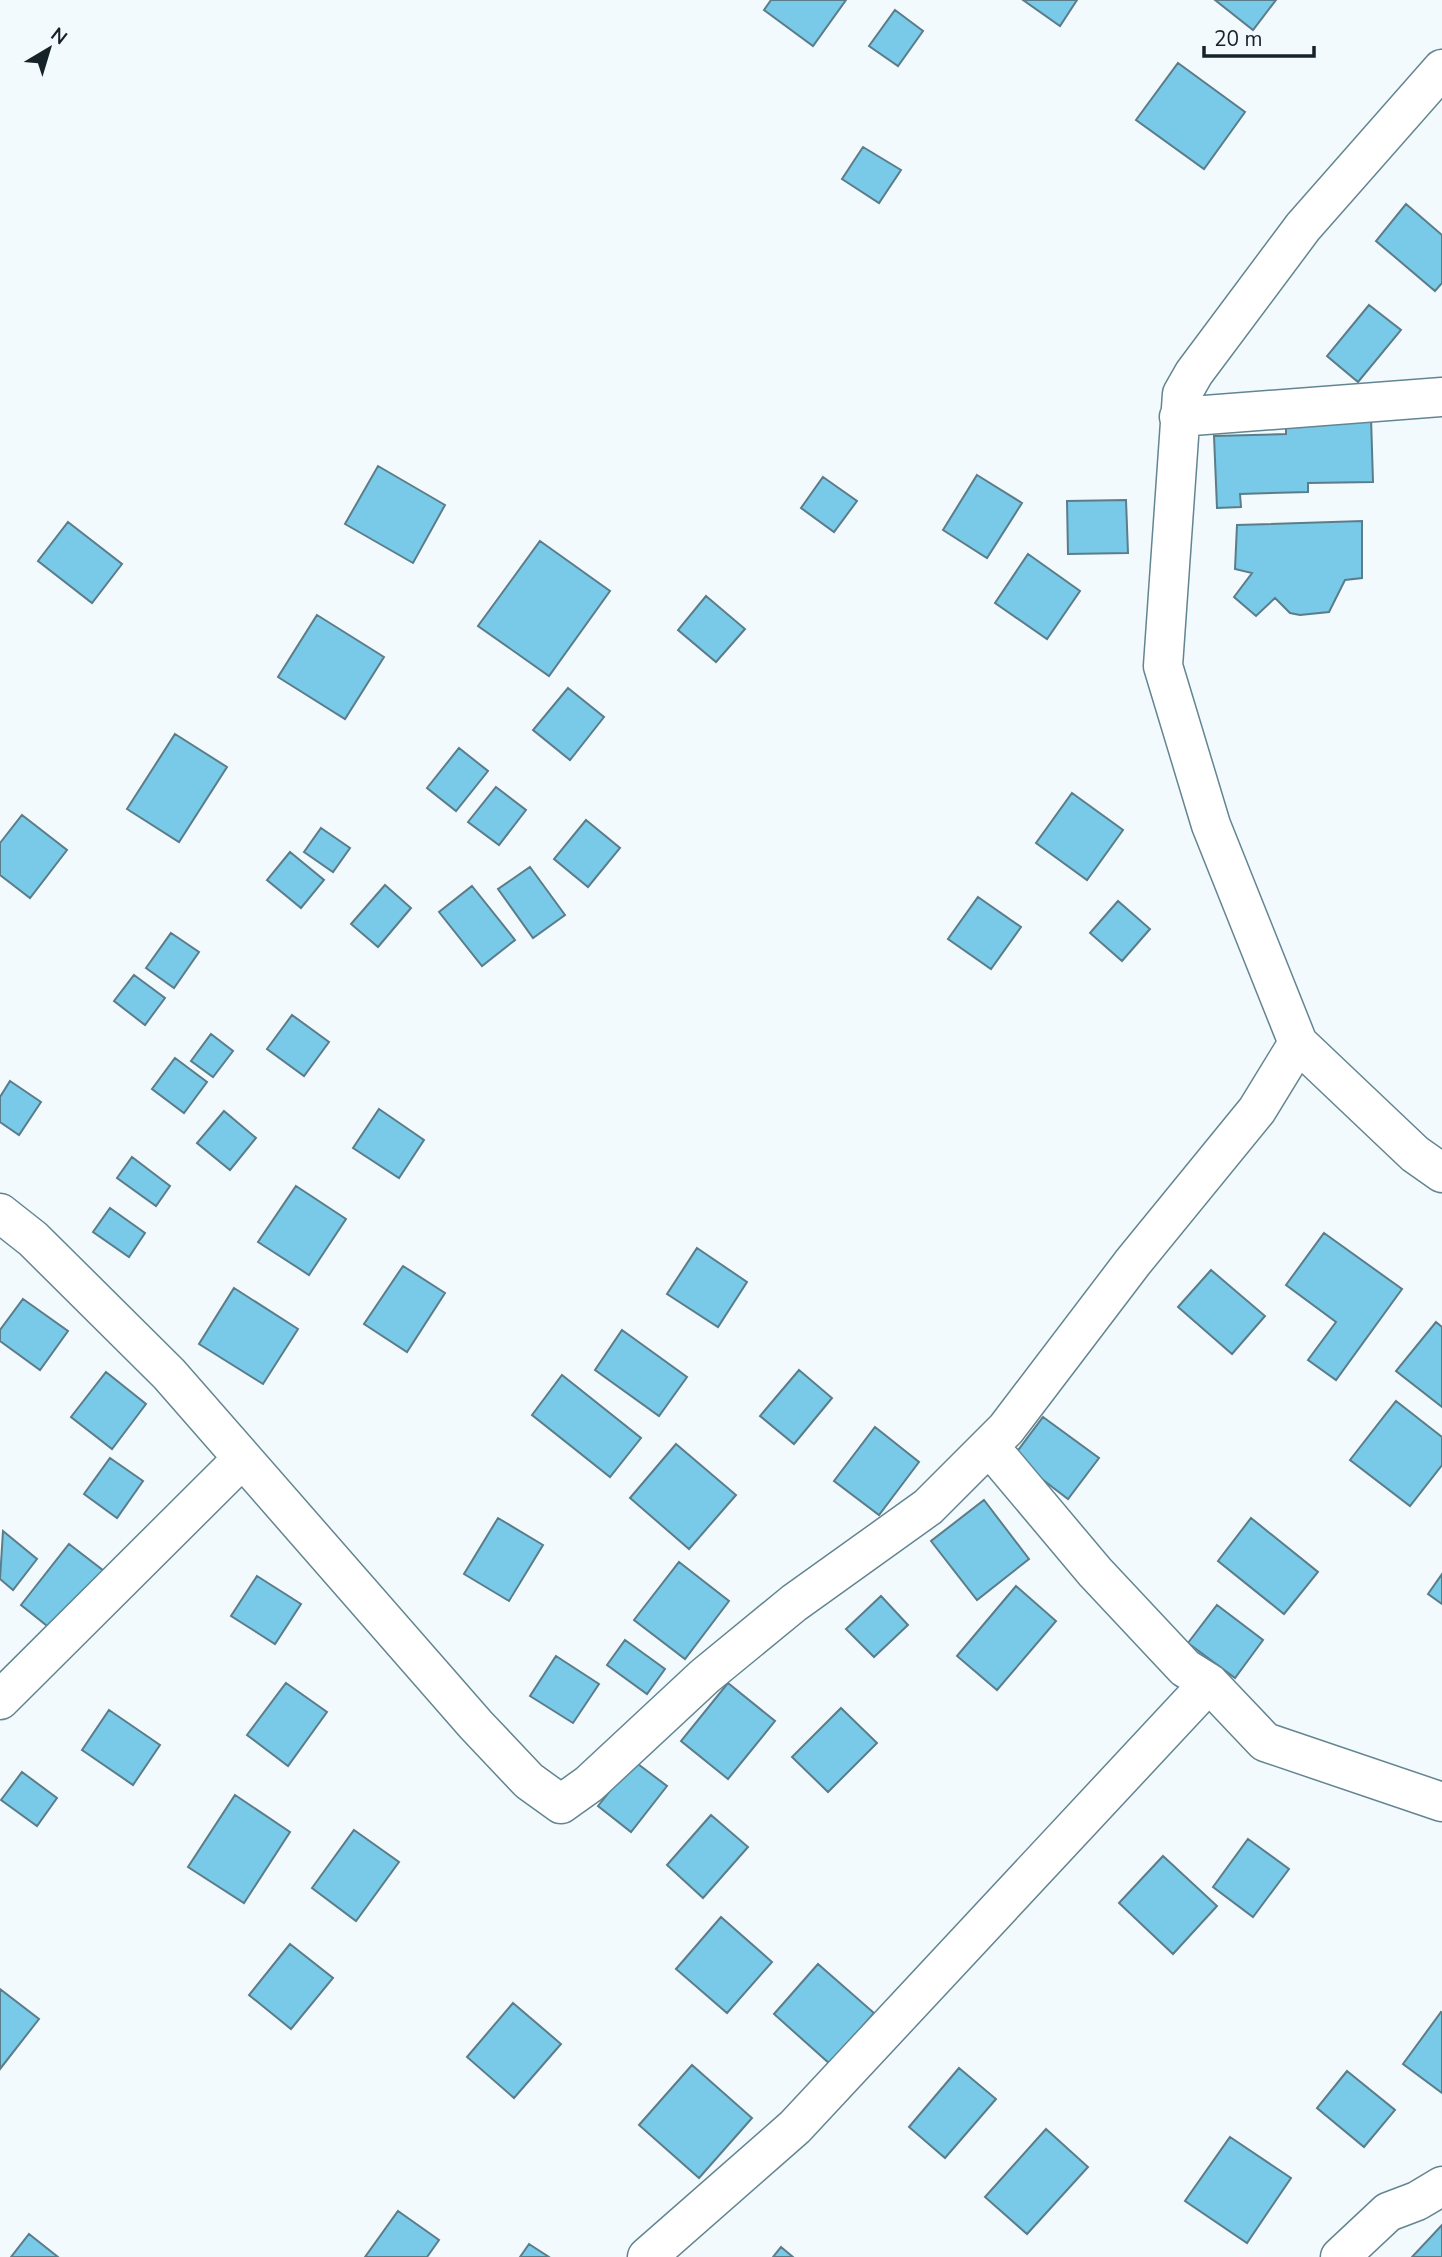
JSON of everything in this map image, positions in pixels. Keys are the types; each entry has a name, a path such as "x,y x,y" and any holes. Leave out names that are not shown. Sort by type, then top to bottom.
{"street":[{"path":"1442,69 1303,227 1194,373 1182,394 1163,666 1211,825 1298,1043 1415,1154 1442,1173"},
{"path":"1179,416 1442,397"},
{"path":"0,1213 33,1239 169,1374 241,1460 346,1574 476,1725 530,1781 561,1804 589,1784 705,1676 794,1602 928,1507 1006,1429 1133,1262 1257,1110 1298,1043"},
{"path":"989,1446 1095,1572 1185,1668 1209,1683 1265,1742 1442,1802"},
{"path":"0,1700 241,1460"},
{"path":"648,2257 795,2127 1209,1683"},
{"path":"1340,2257 1388,2211 1417,2201 1442,2186"}],"building":[{"path":"771,0 846,0 813,46 764,10"},
{"path":"1023,0 1077,0 1060,26"},
{"path":"1215,0 1276,0 1253,30"},
{"path":"895,10 923,31 898,66 869,46"},
{"path":"1178,63 1245,112 1204,169 1136,120"},
{"path":"863,147 901,170 879,203 842,179"},
{"path":"1406,204 1442,235 1442,283 1435,291 1376,241"},
{"path":"1369,305 1401,330 1358,382 1327,356"},
{"path":"1371,417 1373,482 1308,483 1308,492 1240,494 1241,507 1217,508 1214,436 1286,434 1286,419"},
{"path":"378,466 445,505 413,563 345,524"},
{"path":"977,475 1022,503 987,558 943,530"},
{"path":"823,477 857,501 834,532 801,508"},
{"path":"1126,500 1128,553 1068,554 1067,501"},
{"path":"1362,521 1362,578 1345,580 1329,612 1300,615 1290,613 1275,598 1256,616 1234,597 1252,573 1235,569 1237,525"},
{"path":"68,522 122,564 92,603 38,561"},
{"path":"540,541 610,591 549,676 478,626"},
{"path":"1028,554 1080,591 1047,639 995,603"},
{"path":"706,596 745,629 716,662 678,630"},
{"path":"317,615 384,657 345,719 278,677"},
{"path":"568,688 604,717 570,760 533,730"},
{"path":"175,734 227,767 179,842 127,809"},
{"path":"459,748 488,771 456,811 427,788"},
{"path":"496,787 526,810 499,845 468,822"},
{"path":"1072,793 1123,830 1087,880 1036,843"},
{"path":"22,815 67,850 30,898 0,875 0,843"},
{"path":"586,820 620,848 588,887 554,859"},
{"path":"321,828 350,848 333,872 304,852"},
{"path":"290,852 324,880 301,908 267,880"},
{"path":"530,867 565,915 533,938 498,889"},
{"path":"385,885 411,908 378,947 351,924"},
{"path":"472,886 515,940 482,966 439,912"},
{"path":"978,897 1021,927 991,969 948,939"},
{"path":"1118,901 1150,929 1122,961 1090,933"},
{"path":"171,933 199,952 174,988 146,968"},
{"path":"134,975 165,998 145,1025 114,1001"},
{"path":"292,1015 329,1042 304,1076 267,1049"},
{"path":"211,1034 233,1051 213,1077 191,1061"},
{"path":"175,1058 207,1082 184,1113 152,1089"},
{"path":"10,1081 41,1102 19,1135 0,1122 0,1097"},
{"path":"379,1109 424,1140 399,1178 353,1148"},
{"path":"224,1111 256,1138 230,1170 197,1143"},
{"path":"132,1157 170,1186 156,1206 117,1178"},
{"path":"296,1186 346,1219 309,1275 258,1242"},
{"path":"110,1208 145,1233 129,1257 93,1232"},
{"path":"1324,1233 1402,1289 1336,1380 1308,1360 1336,1322 1286,1285"},
{"path":"697,1248 747,1282 718,1327 667,1294"},
{"path":"403,1266 445,1293 407,1352 364,1324"},
{"path":"1211,1270 1265,1316 1232,1354 1178,1307"},
{"path":"234,1288 298,1329 263,1384 199,1344"},
{"path":"23,1299 68,1331 40,1370 0,1341 0,1330"},
{"path":"1436,1322 1442,1327 1442,1407 1396,1371"},
{"path":"622,1330 687,1377 659,1416 595,1370"},
{"path":"799,1370 832,1398 794,1444 760,1416"},
{"path":"106,1372 146,1404 112,1449 71,1417"},
{"path":"562,1375 641,1438 610,1477 532,1415"},
{"path":"1396,1401 1442,1437 1442,1465 1410,1506 1350,1460"},
{"path":"1043,1417 1099,1458 1068,1499 1013,1457"},
{"path":"875,1427 919,1462 879,1515 834,1481"},
{"path":"676,1444 736,1495 689,1549 630,1498"},
{"path":"110,1458 143,1481 117,1518 84,1494"},
{"path":"984,1500 1029,1559 977,1600 931,1541"},
{"path":"498,1518 543,1545 509,1601 464,1574"},
{"path":"1251,1518 1318,1572 1284,1614 1218,1561"},
{"path":"3,1531 37,1559 13,1590 0,1579"},
{"path":"69,1544 104,1571 56,1633 21,1605"},
{"path":"679,1562 729,1601 685,1659 634,1620"},
{"path":"1442,1574 1442,1604 1428,1594"},
{"path":"257,1576 301,1604 275,1644 231,1616"},
{"path":"1016,1586 1056,1621 997,1690 957,1656"},
{"path":"881,1596 908,1625 874,1657 846,1629"},
{"path":"1217,1605 1263,1640 1235,1678 1188,1643"},
{"path":"625,1640 665,1669 647,1694 607,1665"},
{"path":"556,1656 599,1684 573,1723 530,1696"},
{"path":"286,1683 327,1712 288,1766 247,1735"},
{"path":"728,1683 775,1721 728,1779 681,1741"},
{"path":"841,1708 877,1743 828,1792 792,1757"},
{"path":"109,1710 160,1745 133,1785 82,1750"},
{"path":"634,1761 667,1786 631,1832 598,1806"},
{"path":"22,1772 57,1798 37,1826 1,1800"},
{"path":"235,1795 290,1832 244,1903 188,1867"},
{"path":"711,1815 748,1847 703,1898 667,1865"},
{"path":"354,1830 399,1862 356,1921 312,1888"},
{"path":"1248,1839 1289,1869 1253,1917 1213,1887"},
{"path":"1163,1856 1217,1906 1173,1954 1119,1903"},
{"path":"721,1917 772,1962 727,2013 676,1969"},
{"path":"290,1944 333,1978 291,2029 249,1995"},
{"path":"818,1964 874,2013 830,2064 774,2014"},
{"path":"0,1989 39,2019 0,2069"},
{"path":"513,2003 561,2044 514,2098 467,2057"},
{"path":"1442,2013 1442,2093 1403,2064"},
{"path":"692,2065 752,2118 699,2178 639,2125"},
{"path":"959,2068 996,2099 945,2158 909,2127"},
{"path":"1347,2071 1395,2110 1364,2147 1317,2108"},
{"path":"1046,2129 1088,2167 1027,2234 985,2197"},
{"path":"1230,2137 1291,2178 1247,2243 1185,2201"},
{"path":"398,2211 439,2240 427,2257 365,2257"},
{"path":"1442,2225 1442,2257 1412,2257"},
{"path":"29,2234 58,2257 11,2257"},
{"path":"529,2244 549,2257 520,2257"},
{"path":"781,2247 793,2257 773,2257"}]}
